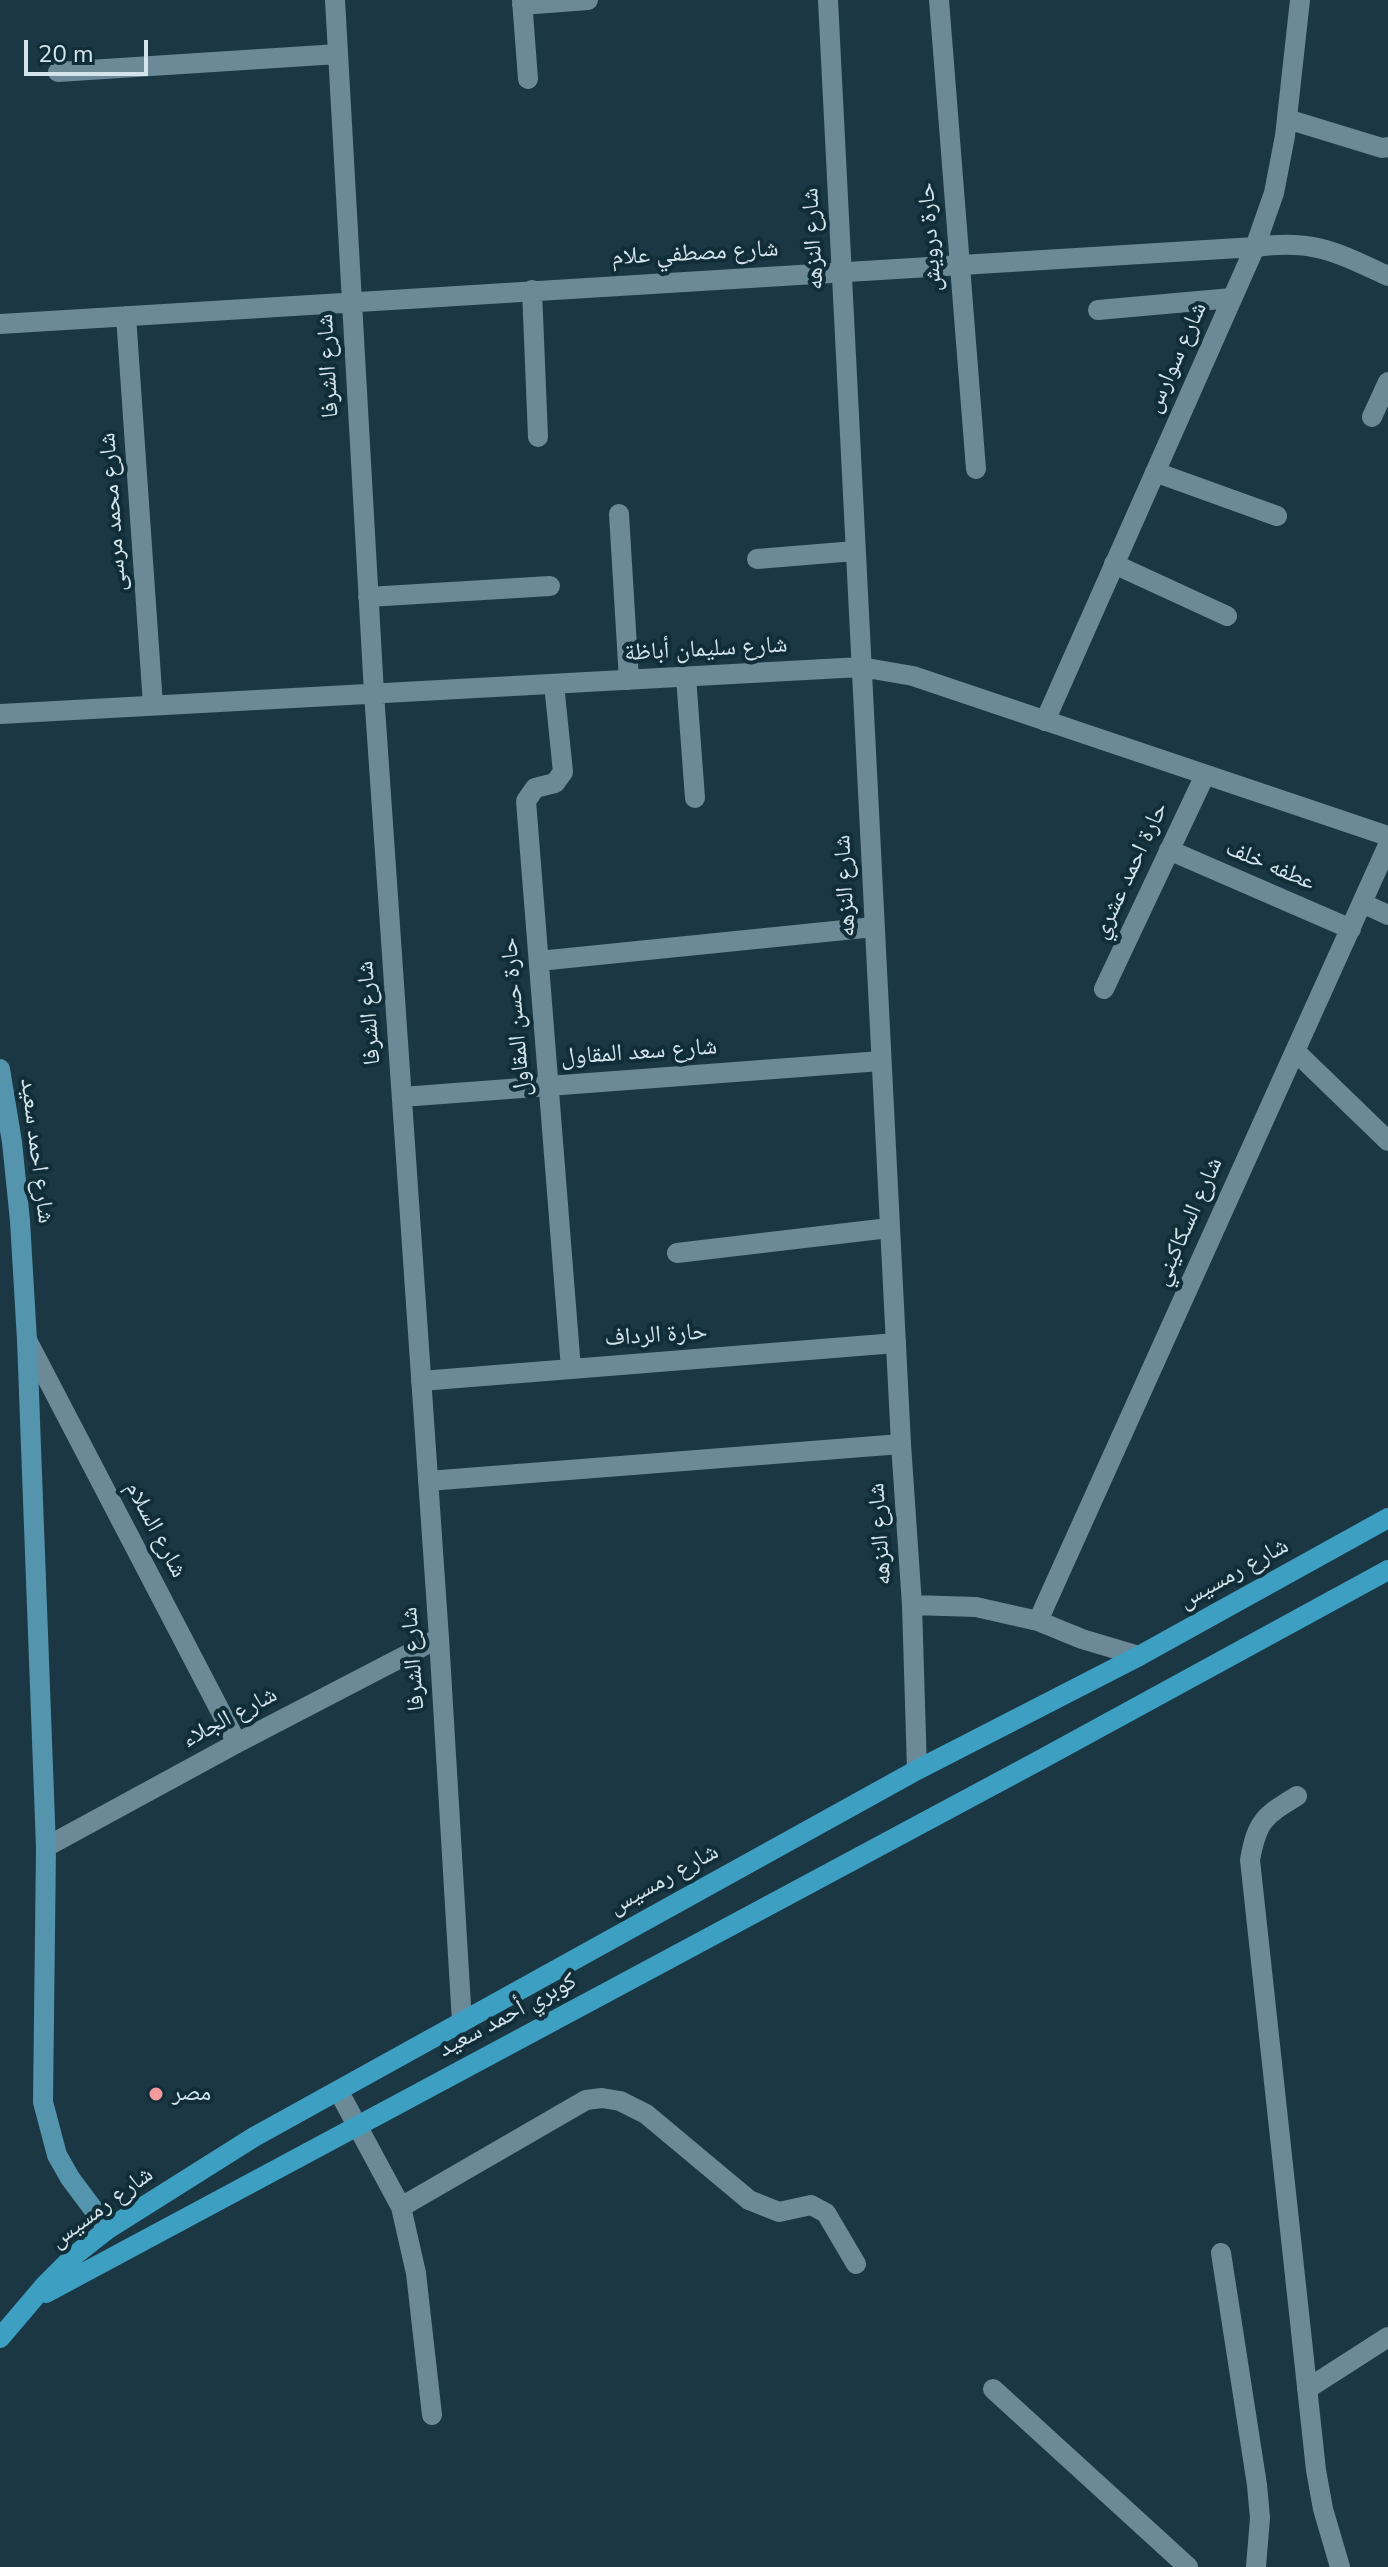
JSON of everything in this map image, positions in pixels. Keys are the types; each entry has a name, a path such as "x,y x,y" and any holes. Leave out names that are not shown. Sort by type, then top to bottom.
{"main road":[{"name":"شارع احمد سعيد","path":"0,1069 20,1221 27,1340 46,1847 43,2102 57,2155 108,2229"},
{"name":"شارع رمسيس","path":"0,2338 75,2255 108,2229 254,2137 917,1770 1139,1656 1388,1518"},
{"name":"كوبري أحمد سعيد","path":"0,2317 1388,1570"}],"street":[{"name":"شارع الشرفا","path":"335,0 374,693 439,1638 462,2022"},
{"path":"528,79 522,2 588,0"},
{"name":"شارع النزهه","path":"828,0 889,1228 912,1605 917,1770"},
{"name":"حارة درويش","path":"939,0 976,469"},
{"name":"شارع سوارس","path":"1045,721 1255,247 1274,193 1287,119 1300,0"},
{"path":"58,72 338,54"},
{"path":"1287,119 1382,148 1388,147"},
{"name":"شارع مصطفي علام","path":"0,324 1284,243 1334,251 1388,276"},
{"path":"532,290 538,437"},
{"path":"1098,310 1232,298"},
{"name":"شارع محمد مرسى","path":"126,316 153,705"},
{"path":"1372,417 1388,382"},
{"path":"1155,472 1277,516"},
{"path":"619,514 629,680"},
{"path":"757,559 855,551"},
{"path":"1114,564 1227,616"},
{"path":"368,597 550,586"},
{"name":"شارع سليمان أباظة","path":"0,714 861,667 913,676 1388,836"},
{"path":"686,677 695,798"},
{"name":"حارة حسن المقاول","path":"554,684 563,772 555,783 535,788 526,801 571,1369"},
{"name":"حارة احمد عشري","path":"1104,989 1205,775"},
{"name":"شارع السكاكيني","path":"1038,1621 1388,845"},
{"name":"عطفه خلف","path":"1169,850 1351,929"},
{"path":"1362,903 1388,915"},
{"path":"539,961 874,927"},
{"path":"1295,1051 1388,1141"},
{"name":"شارع سعد المقاول","path":"402,1097 881,1061"},
{"path":"677,1253 889,1228"},
{"name":"شارع السلام","path":"27,1340 237,1743"},
{"name":"حارة الرداف","path":"421,1381 896,1343"},
{"path":"428,1481 901,1444"},
{"path":"912,1605 976,1607 1038,1621 1082,1639 1139,1656"},
{"name":"شارع الجلاء","path":"46,1847 439,1638"},
{"path":"1297,1796 1273,1810 1255,1832 1250,1860 1307,2389 1323,2509 1340,2567"},
{"path":"339,2092 401,2207 416,2273 432,2415"},
{"path":"401,2207 586,2100 602,2098 620,2101 646,2114 749,2200 779,2212 811,2205 826,2213 856,2264"},
{"path":"1221,2253 1257,2485 1260,2518 1256,2567"},
{"path":"1307,2389 1388,2337"},
{"path":"993,2389 1188,2567"}],"place":[{"name":"مصر","path":"156,2094"}]}
